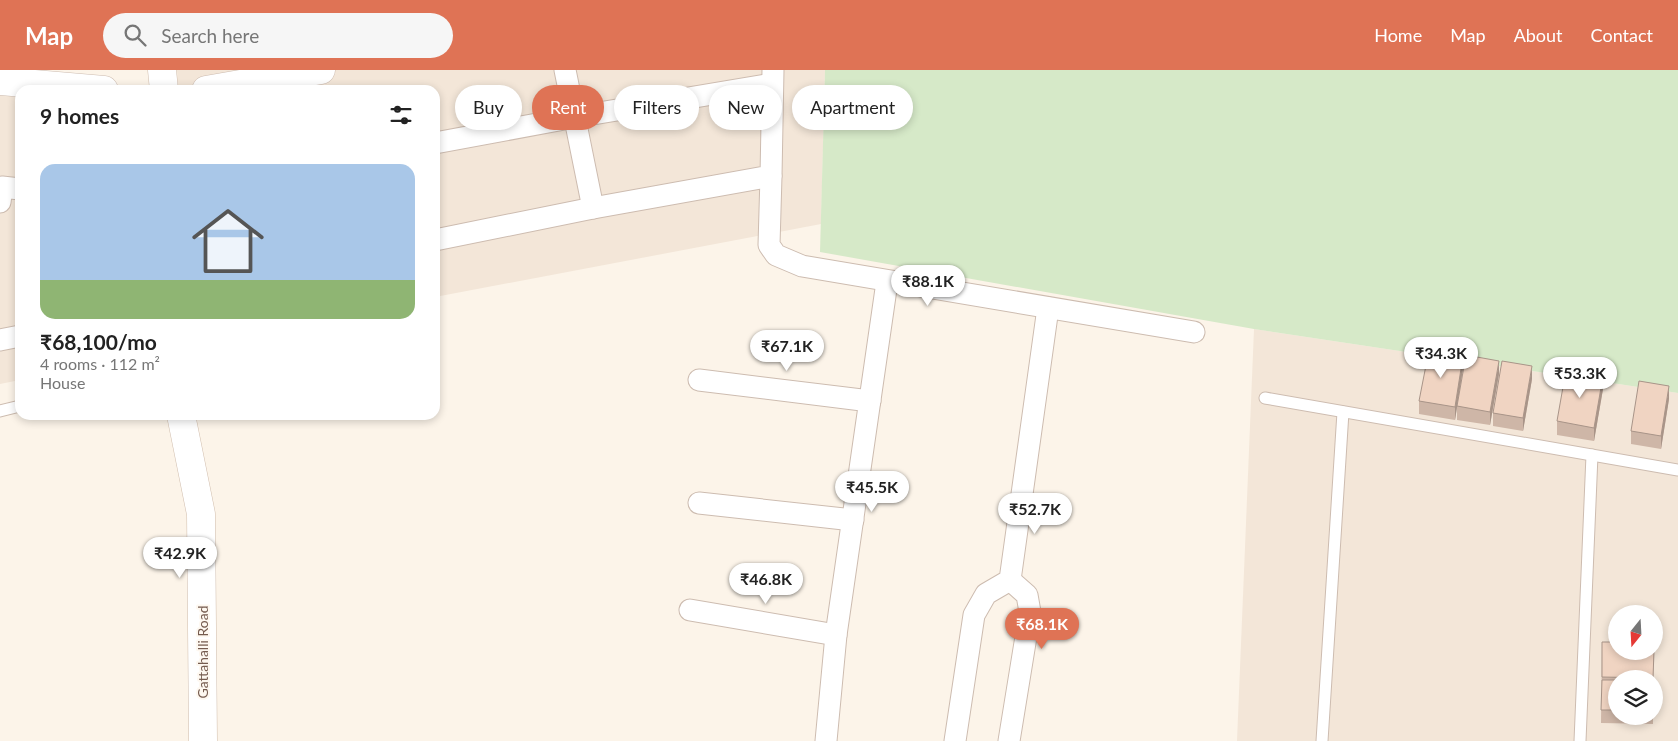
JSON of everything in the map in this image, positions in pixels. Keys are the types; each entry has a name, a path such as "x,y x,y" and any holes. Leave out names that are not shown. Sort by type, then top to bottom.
{"main road":[{"path":"162,70 164,85"},
{"path":"227,85 268,75 321,70"},
{"path":"0,81 46,85"},
{"name":"Gattahalli Road","path":"182,420 201,514 203,741"}],"street":[{"path":"565,70 568,85"},
{"path":"604,111 772,77 769,246 776,255 802,266 887,282 1194,332"},
{"path":"440,142 532,125"},
{"path":"578,130 593,208"},
{"path":"440,239 593,208 771,176"},
{"path":"0,202 2,187 15,188"},
{"path":"826,741 836,635 887,282"},
{"path":"1010,580 1048,308"},
{"path":"0,340 15,337"},
{"path":"699,380 870,401"},
{"path":"698,503 853,520"},
{"path":"955,741 974,615 986,594 1010,580"},
{"path":"1009,741 1030,612 1028,594 1010,580"},
{"path":"690,610 836,635"}],"lane":[{"path":"1265,398 1678,470"},
{"path":"0,410 15,407"},
{"path":"1322,741 1343,412"},
{"path":"1580,741 1592,455"}],"shaded area":[{"path":"177,70 825,70 825,85 792,85 792,130 823,130 821,224 440,296 440,85 178,85"},
{"path":"0,94 15,95 15,381 0,384"},
{"path":"1254,329 1678,393 1678,741 1237,741"}],"green space":[{"path":"825,70 1678,70 1678,393 1254,329 820,252 823,130 913,130 913,85 825,85"}],"building":[{"path":"1429,350 1463,356 1455,407 1419,401"},
{"path":"1466,355 1499,361 1490,412 1457,406"},
{"path":"1502,361 1532,366 1523,418 1493,413"},
{"path":"1566,370 1603,376 1594,428 1557,421"},
{"path":"1639,381 1669,386 1661,436 1631,431"},
{"path":"1602,642 1608,642 1608,660 1654,660 1653,670 1608,670 1608,677 1602,677"},
{"path":"1602,680 1608,680 1608,710 1601,710"}]}
